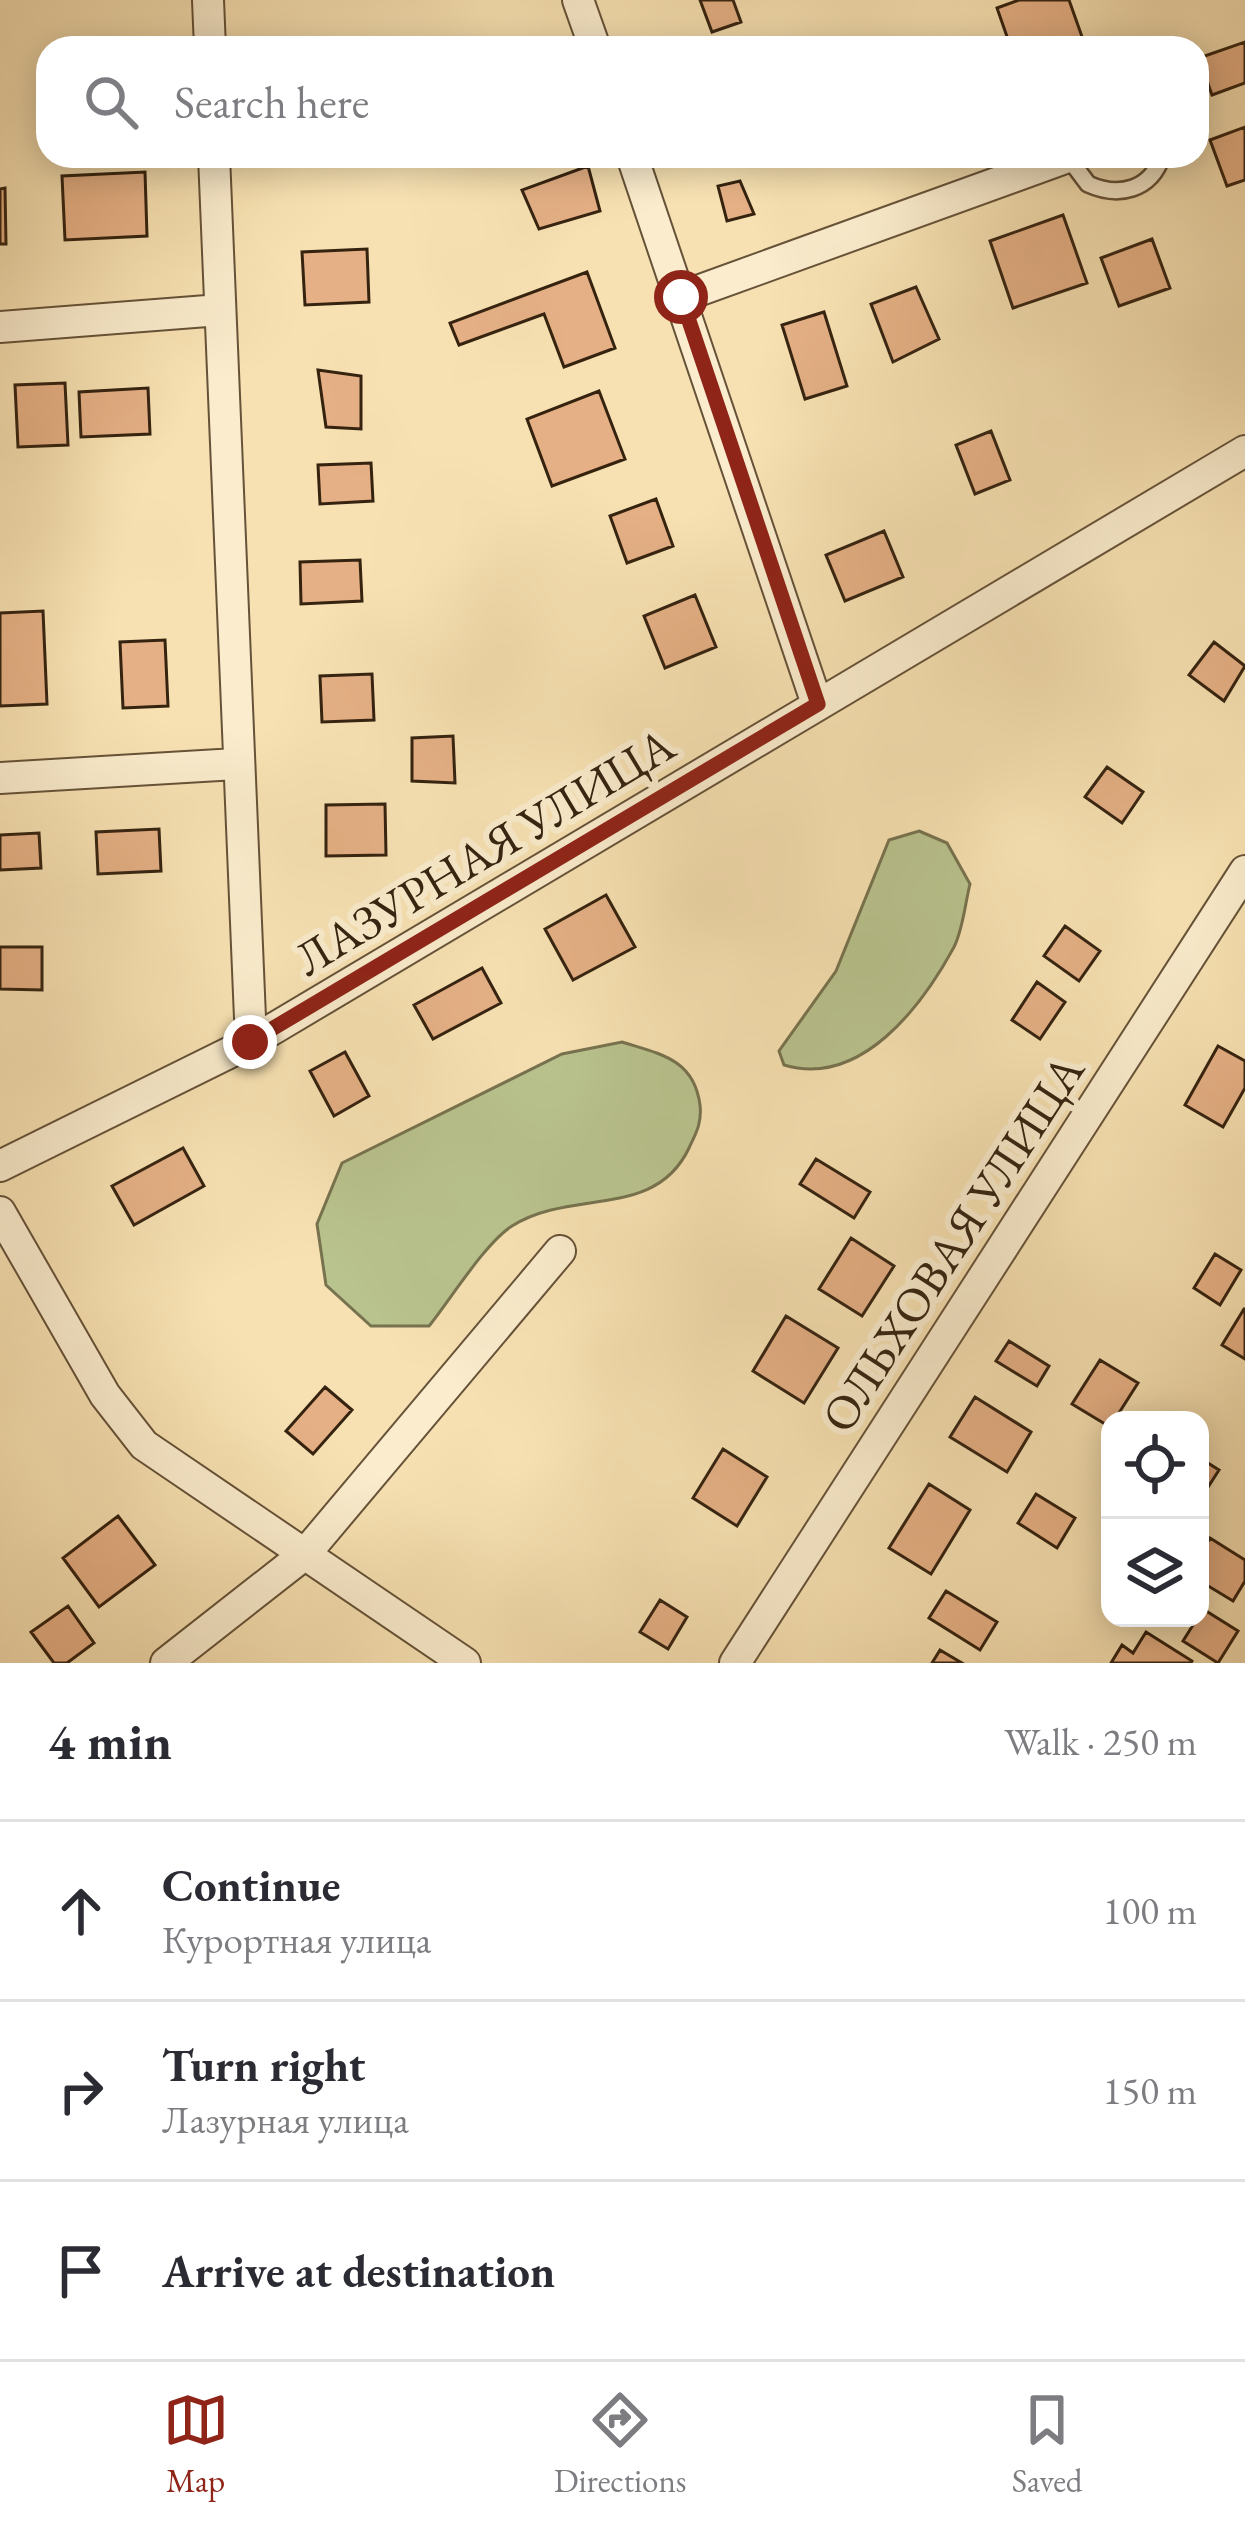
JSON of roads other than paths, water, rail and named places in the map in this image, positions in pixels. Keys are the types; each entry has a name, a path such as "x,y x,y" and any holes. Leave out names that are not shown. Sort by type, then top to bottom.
{"street":[{"path":"208,0 210,36"},
{"path":"578,0 591,36"},
{"path":"214,168 250,1042"},
{"path":"636,168 818,704"},
{"path":"681,297 1034,168"},
{"path":"0,327 220,310"},
{"name":"ЛАЗУРНАЯ УЛИЦА","path":"0,1166 250,1042 1245,451"},
{"path":"0,778 236,764"},
{"name":"ОЛЬХОВАЯ УЛИЦА","path":"735,1663 1245,871"},
{"path":"0,1212 105,1395 144,1445 465,1663"},
{"path":"166,1663 305,1554 560,1251"}],"lane":[{"path":"1076,168 1088,184 1120,192 1151,178 1156,168"}]}
